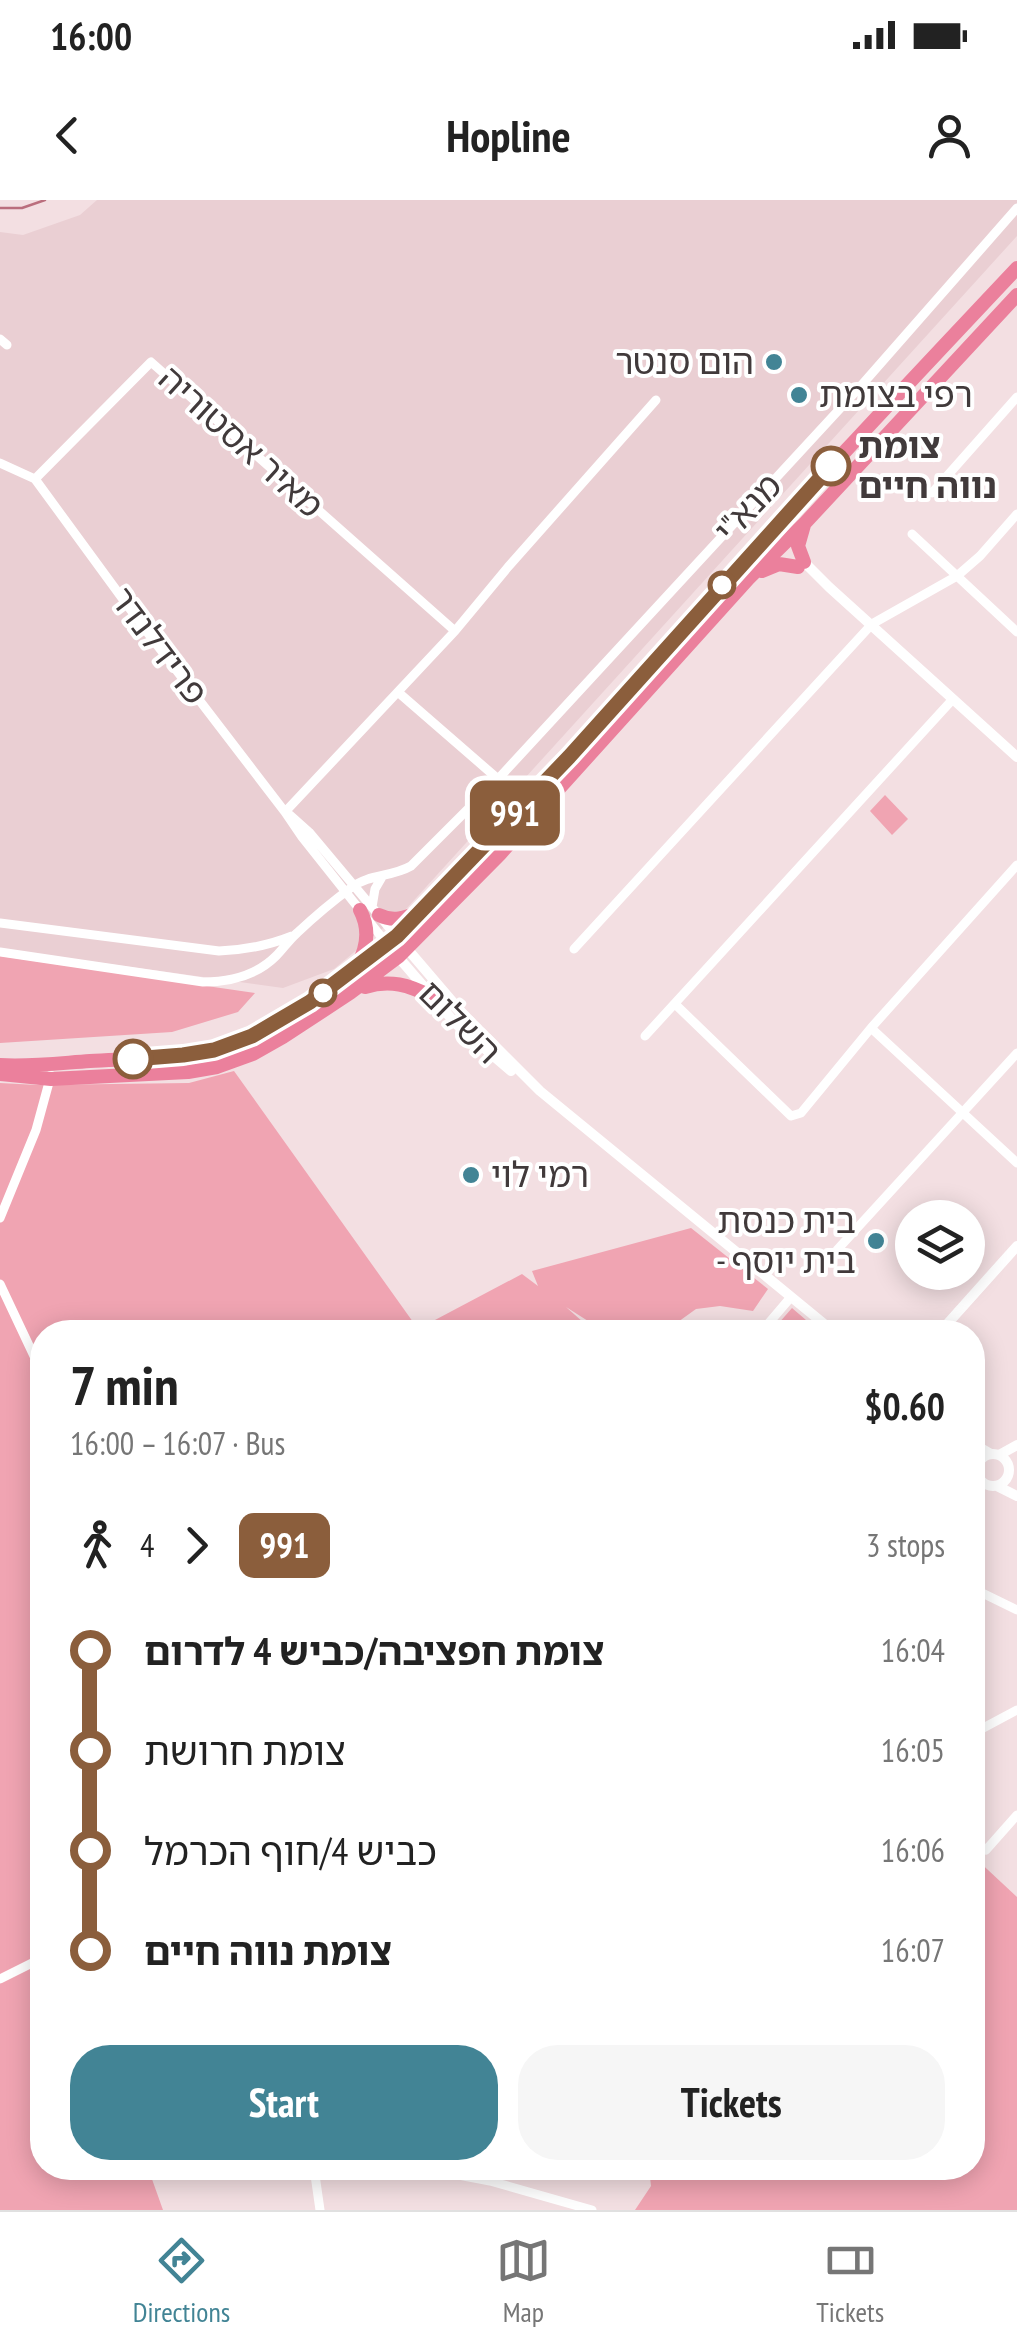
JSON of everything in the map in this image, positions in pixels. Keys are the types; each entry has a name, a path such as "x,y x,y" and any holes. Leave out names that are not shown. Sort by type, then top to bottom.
{"highway":[{"path":"0,1065 52,1072 214,1050 252,1036 353,972 424,910 569,757 769,532 1017,268"},
{"path":"0,1074 188,1072 217,1067 253,1054 350,992 402,953 500,854 748,580 1017,295"},
{"path":"748,580 779,564 801,564 798,546 804,522"},
{"path":"353,972 366,946 370,911 400,919 424,910"},
{"path":"350,992 387,982 432,997"}],"street":[{"name":"מנא\"י","path":"0,952 220,982 253,973 273,959 294,935 350,889 411,866 498,779 859,388 1017,208"},
{"name":"מאיר אסטוריה","path":"36,479 151,362 454,631"},
{"path":"932,493 1017,398"},
{"path":"285,812 399,693 656,400"},
{"path":"0,463 36,479"},
{"name":"פרידלנדר","path":"36,479 285,812 309,832 402,953"},
{"path":"574,949 872,624 956,576 980,556 1017,514"},
{"path":"769,532 1017,757"},
{"path":"912,534 1017,632"},
{"path":"399,693 498,779"},
{"path":"646,1036 953,699"},
{"path":"675,1004 791,1116 800,1112 1017,865"},
{"path":"370,911 374,889 382,876"},
{"name":"פרידלנדר","path":"370,911 392,941"},
{"path":"0,923 219,951 269,945 294,935"},
{"name":"השלום","path":"402,953 456,1024 819,1320"},
{"name":"השלום","path":"402,953 540,1091"},
{"path":"872,1028 1017,1163"},
{"path":"837,1250 1017,1053"},
{"path":"0,1218 36,1130 52,1072"},
{"path":"951,1320 1017,1246"},
{"path":"0,1284 30,1348"},
{"path":"771,1320 791,1297"},
{"path":"985,1457 1017,1445"},
{"path":"985,1450 1007,1462 1017,1481"},
{"path":"997,1486 1004,1482 1009,1470"},
{"path":"985,1483 1017,1496"},
{"path":"985,1594 1017,1610"},
{"path":"985,1727 1017,1710"},
{"path":"985,1849 1017,1815"},
{"path":"0,1979 30,1964"},
{"path":"316,2180 320,2210"},
{"path":"485,2180 592,2210"}],"shaded area":[{"path":"97,200 1017,200 1017,236 407,908 334,969 283,988 0,949 0,232 23,235 80,215"},
{"path":"885,795 908,819 892,835 870,811"},
{"path":"0,956 255,993 238,1012 172,1032 0,1043"},
{"path":"234,1071 412,1320 30,1320 30,2180 152,2180 163,2210 0,2210 0,1083 189,1083"},
{"path":"691,1228 768,1289 753,1311 720,1306 696,1309 681,1320 586,1320 566,1307 581,1320 435,1320 522,1274 538,1286 532,1271"},
{"path":"792,1308 806,1320 782,1320"},
{"path":"985,1867 1017,1897 1017,2210 635,2210 651,2186 650,2180 985,2180"}],"waterway":[{"path":"0,208 22,208 45,200"}],"bus line":[{"name":"991","path":"133,1059 214,1050 252,1036 310,1002 397,936 569,757 831,466"}],"place":[{"name":"הום סנטר","path":"774,362"},
{"name":"רפי בצומת","path":"799,395"},
{"name":"צומת נווה חיים","path":"831,466"},
{"name":"רמי לוי","path":"471,1175"},
{"name":"בית כנסת - בית יוסף","path":"876,1241"}]}
